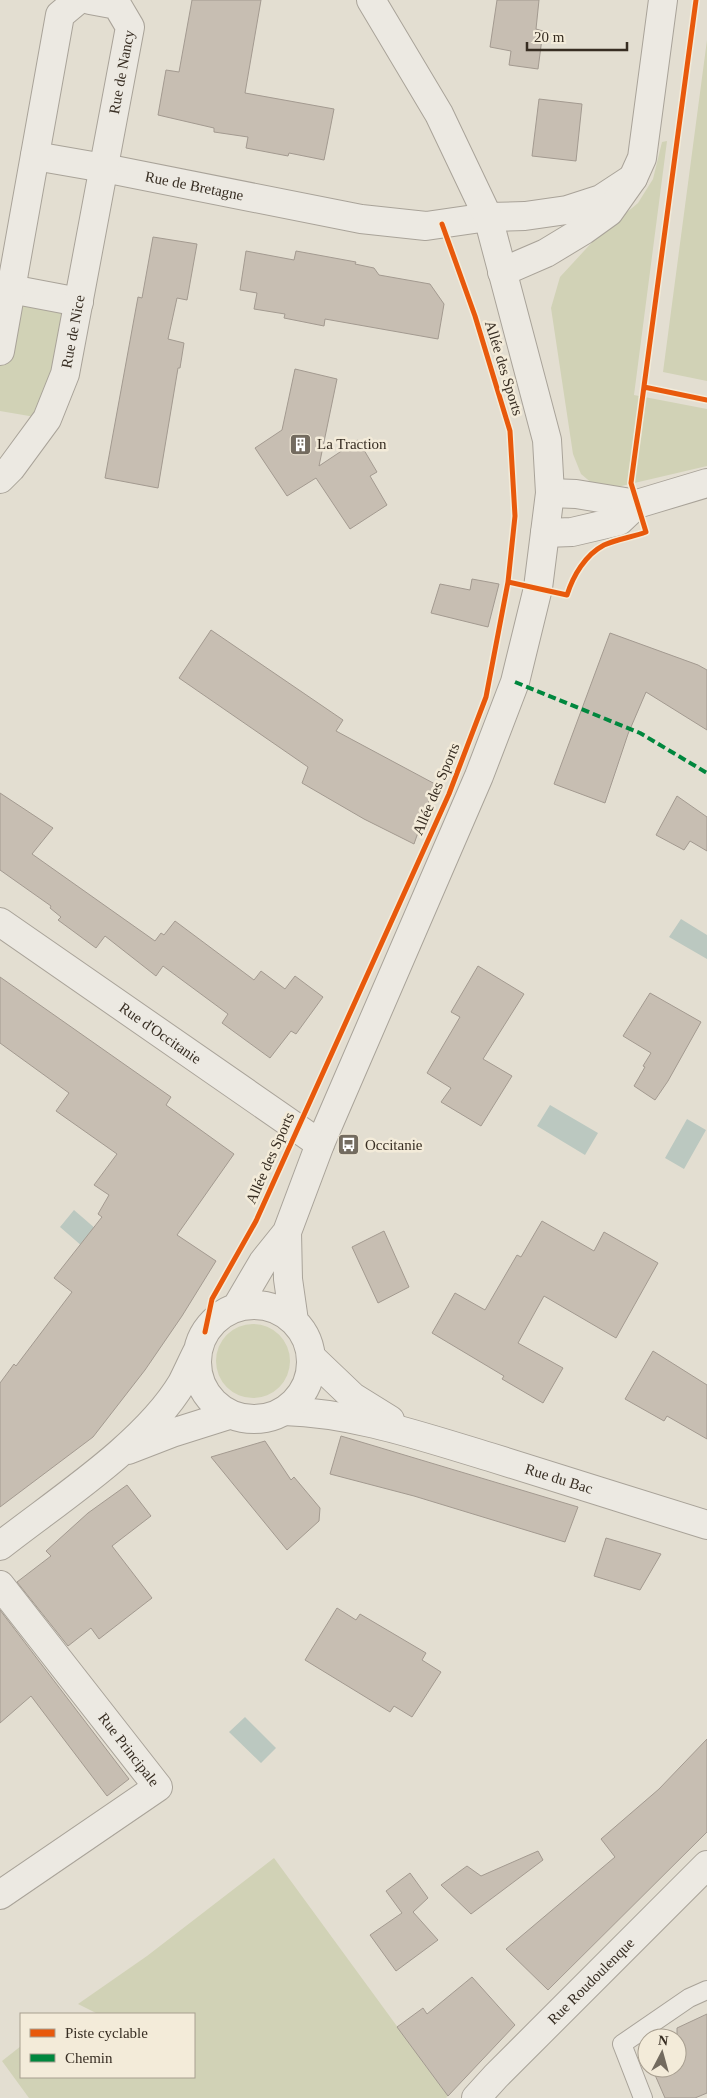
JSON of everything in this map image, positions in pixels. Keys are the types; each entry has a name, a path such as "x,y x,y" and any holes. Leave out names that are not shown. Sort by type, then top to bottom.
{"street":[{"path":"0,351 6,288 35,156 60,15 78,0"},
{"name":"Rue de Nancy","path":"90,0 117,5 130,27 104,168"},
{"name":"Allée des Sports","path":"236,1308 263,1262 287,1232 320,1144 479,776 515,682 538,588 550,494 547,440 534,384 488,217 439,114 371,0"},
{"path":"502,272 546,253 584,230 609,212 633,178 642,158 663,0"},
{"name":"Rue de Bretagne","path":"35,156 104,168 361,220 426,226 488,217 525,216 567,210 601,199 633,178"},
{"name":"Rue de Nice","path":"0,478 11,468 47,419 65,374 104,168"},
{"path":"6,288 79,302"},
{"path":"550,494 576,494 636,504 707,483"},
{"path":"545,533 572,532 619,521 636,504"},
{"name":"Rue d'Occitanie","path":"0,922 320,1144"},
{"name":"Allée des Sports","path":"287,1232 288,1278 294,1322"},
{"path":"0,1546 119,1454 157,1415 181,1384 205,1332 213,1322 224,1314 236,1308 251,1305 267,1306 281,1312 294,1322 308,1344 311,1357 310,1378 300,1397 284,1411 267,1419 248,1420 229,1415 213,1404 202,1388 196,1369 198,1350"},
{"name":"Rue du Bac","path":"311,1357 353,1397 410,1433"},
{"name":"Rue du Bac","path":"284,1411 342,1416 410,1433 707,1525"},
{"path":"119,1454 172,1433 229,1415"},
{"name":"Rue Principale","path":"0,1585 158,1787 0,1895"},
{"name":"Rue Roudoulenque","path":"476,2098 707,1865"}],"lane":[{"path":"643,2098 622,2044 689,1998 707,1990"}],"green space":[{"path":"707,40 707,381 663,372"},
{"path":"667,141 634,395 707,409 707,466 613,488 593,484 581,474 573,454 551,308 560,277 596,238 638,203 653,179 662,142"},
{"path":"0,288 79,302 47,419 0,411"},
{"path":"253,1324 267,1327 279,1335 287,1347 290,1361 287,1375 279,1387 267,1395 253,1398 239,1395 227,1387 219,1375 216,1361 219,1347 227,1335 239,1327"},
{"path":"274,1858 448,2096 446,2098 29,2098 2,2061 20,2047 20,2078 195,2078 195,2013 96,2013 78,2004 147,1956"}],"shaded area":[{"path":"681,919 707,935 707,959 669,937"},
{"path":"550,1105 598,1133 585,1155 537,1126"},
{"path":"687,1119 706,1130 684,1169 665,1158"},
{"path":"74,1210 104,1236 90,1253 60,1227"},
{"path":"245,1717 276,1748 261,1763 229,1732"}],"building":[{"path":"192,0 261,0 245,93 334,109 324,160 289,153 288,156 246,148 248,137 214,132 214,128 158,115 166,70 179,72"},
{"path":"497,0 539,0 536,29 543,31 538,69 509,65 511,51 490,47"},
{"path":"539,99 582,104 576,161 532,156"},
{"path":"153,237 197,244 187,300 177,298 168,339 184,343 158,488 105,478 138,297 142,298"},
{"path":"246,251 294,260 296,251 356,262 355,264 374,268 379,275 430,284 444,304 438,339 325,319 324,326 284,318 285,314 254,309 257,293 240,290"},
{"name":"La Traction","path":"295,369 337,379 319,466 358,440 377,472 370,476 387,505 350,529 316,478 287,496 255,448 282,430"},
{"path":"472,579 499,584 488,627 431,613 440,584 470,590"},
{"path":"211,630 343,720 336,731 435,784 414,844 364,819 302,783 308,767 179,678"},
{"path":"610,633 707,670 707,730 646,692 628,734 605,803 554,784"},
{"path":"0,793 53,828 32,854 155,941 161,933 164,935 175,921 254,980 261,971 285,989 295,976 323,997 296,1034 291,1031 270,1058 222,1023 228,1014 163,966 156,976 105,936 96,948 58,920 61,917 50,908 51,906 0,870"},
{"path":"677,796 707,817 707,851 690,841 684,850 656,835"},
{"path":"478,966 524,994 483,1059 512,1076 481,1126 441,1102 451,1088 427,1073 460,1017 451,1012"},
{"path":"0,977 171,1097 166,1105 234,1154 177,1235 216,1261 182,1316 145,1370 93,1437 0,1507 0,1383 14,1364 16,1366 72,1292 54,1278 102,1217 98,1214 109,1195 94,1185 117,1154 56,1111 69,1093 0,1043"},
{"path":"650,993 701,1022 668,1081 655,1100 634,1086 651,1053 623,1036"},
{"path":"542,1221 594,1251 604,1232 658,1263 616,1338 544,1296 518,1343 563,1368 543,1403 502,1379 504,1376 432,1333 455,1293 485,1310 517,1255 521,1257"},
{"path":"384,1231 409,1287 378,1303 352,1247"},
{"path":"653,1351 707,1385 707,1439 667,1416 664,1421 625,1399"},
{"path":"341,1436 578,1507 565,1542 414,1496 330,1474"},
{"path":"265,1441 291,1480 294,1477 320,1508 319,1521 287,1550 211,1457"},
{"path":"127,1485 151,1516 112,1546 152,1598 99,1639 91,1628 68,1646 17,1582 51,1556 46,1551 88,1513"},
{"path":"606,1538 661,1554 640,1590 594,1576"},
{"path":"337,1608 356,1620 360,1614 426,1653 422,1660 441,1672 412,1717 394,1706 390,1712 305,1660"},
{"path":"0,1610 129,1779 107,1796 31,1696 0,1723"},
{"path":"707,1739 707,1832 548,1990 506,1949 615,1857 601,1839 659,1789"},
{"path":"538,1851 543,1860 471,1914 441,1885 467,1866 481,1876"},
{"path":"410,1873 428,1898 413,1912 438,1940 396,1971 370,1935 402,1913 386,1891"},
{"path":"472,1977 515,2025 448,2096 397,2027 423,2008 427,2014"},
{"path":"707,2014 707,2093 695,2098 665,2098 656,2078 687,2078 687,2028 677,2028"}],"marked path":[{"path":"515,682 640,733 707,773"}],"cycle path":[{"path":"508,582 567,595 581,567 597,549 609,543 646,532 631,483 696,0"},
{"path":"205,1332 212,1299 256,1221 449,794 486,697 508,582 515,516 510,431 475,316 442,224"},
{"path":"644,387 707,400"}],"place":[{"name":"La Traction","path":"301,444"},
{"name":"Occitanie","path":"349,1145"}]}
